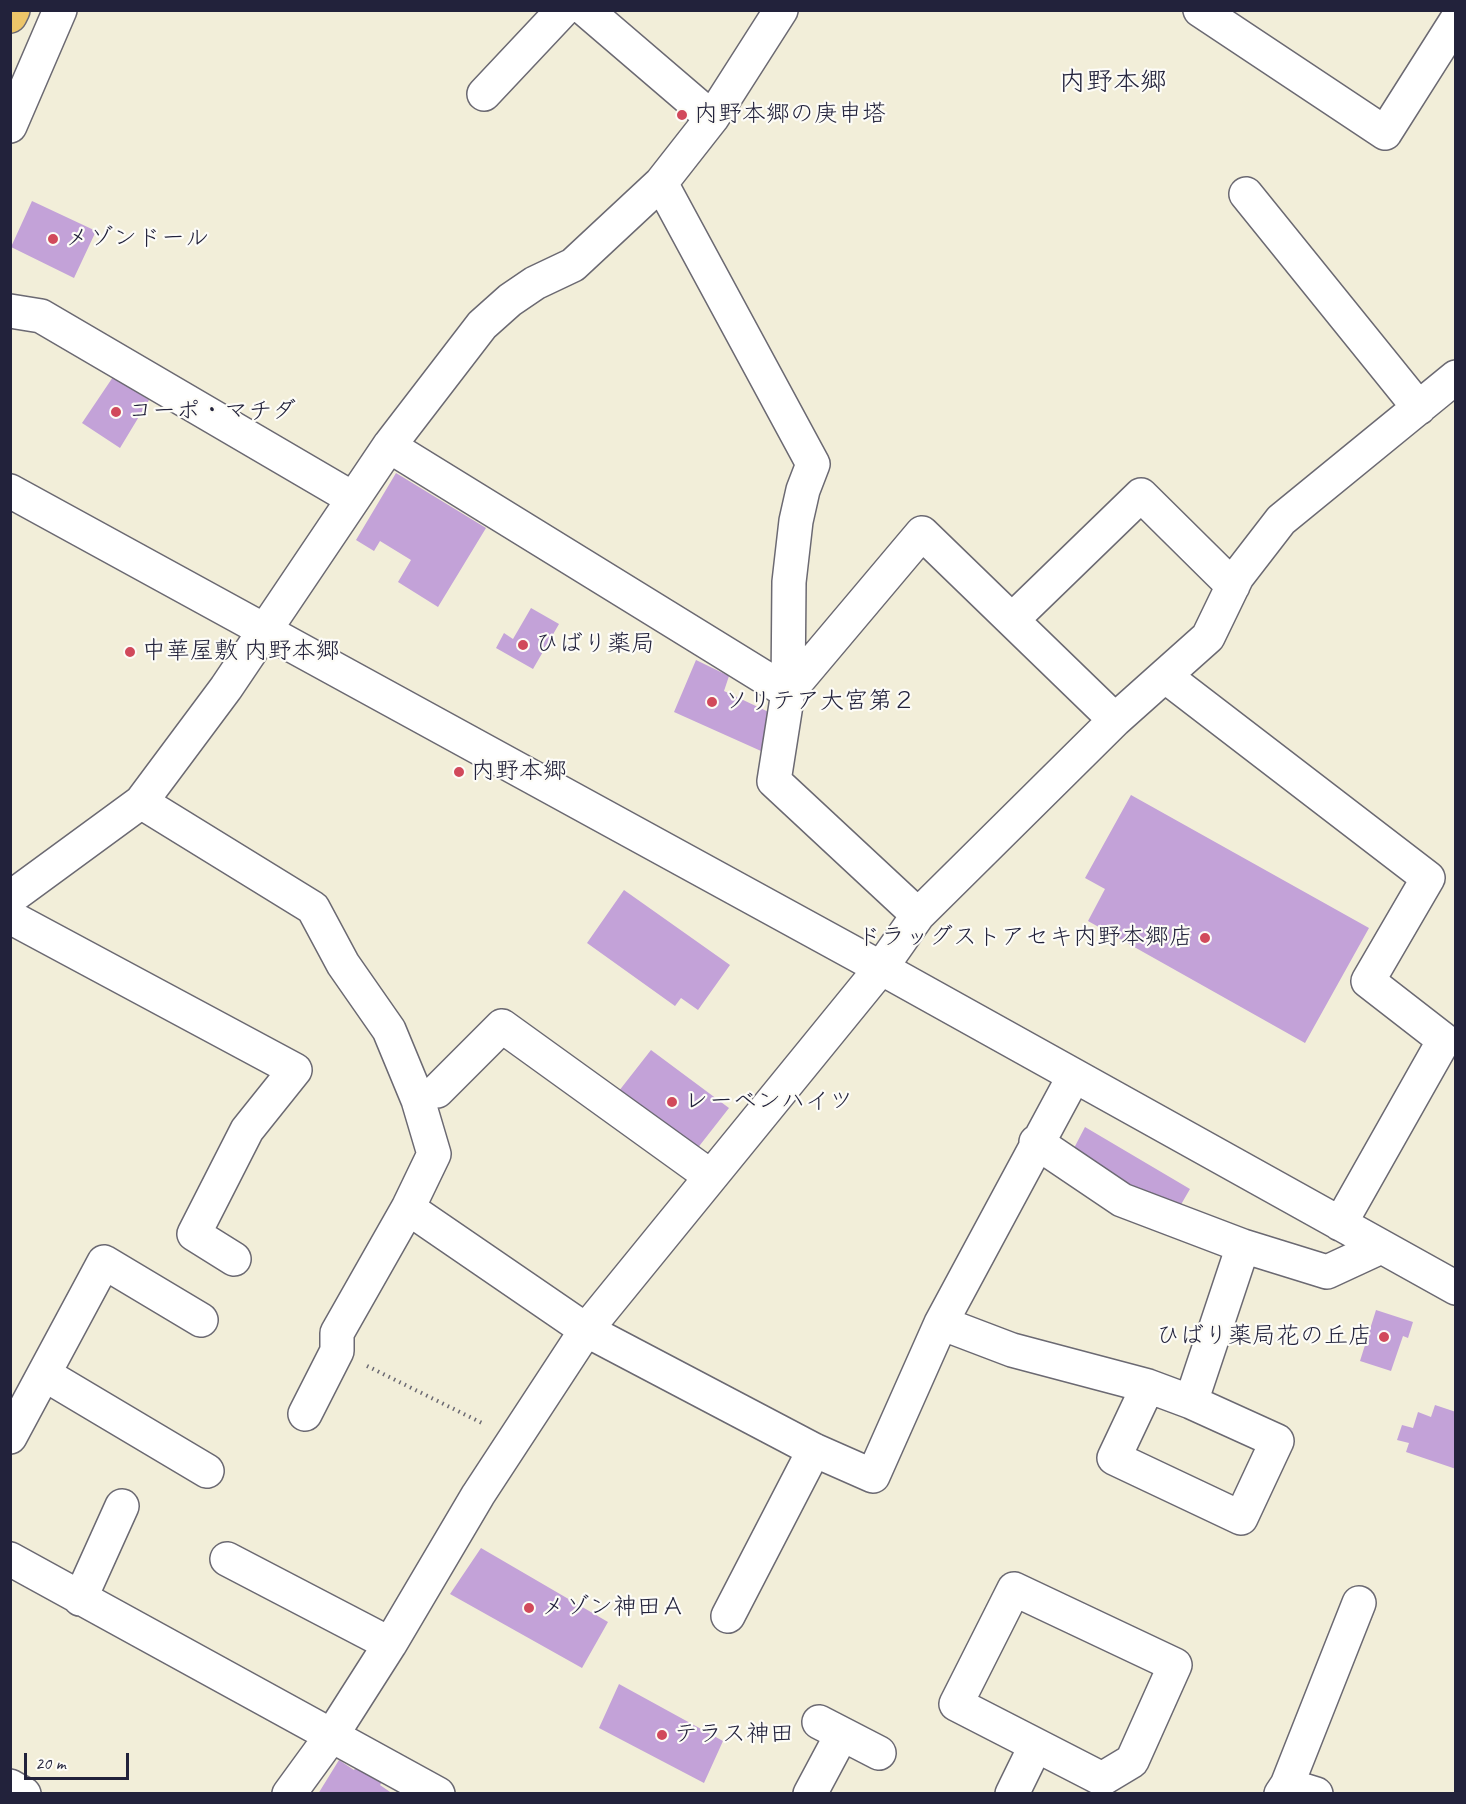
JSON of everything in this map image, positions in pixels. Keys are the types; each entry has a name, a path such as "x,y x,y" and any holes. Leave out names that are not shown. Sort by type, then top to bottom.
{"highway":[{"path":"10,16 13,10"}],"street":[{"path":"10,126 60,10"},
{"path":"484,94 563,10"},
{"path":"586,10 712,118"},
{"path":"10,898 141,802 266,631 388,446 482,326 510,300 535,283 573,265 661,183 712,118 781,10"},
{"path":"1200,10 1385,134 1455,21"},
{"path":"661,183 813,464 803,490 796,521 790,572 788,692 774,781 918,915"},
{"path":"1246,194 1419,408"},
{"path":"10,311 40,316 352,498"},
{"path":"289,1794 332,1734 390,1644 478,1495 586,1330 881,968 918,915 1115,720 1208,637 1233,586 1281,520 1455,377"},
{"path":"388,446 788,692"},
{"path":"10,491 881,968 1455,1288"},
{"path":"1012,620 1141,495 1233,586"},
{"path":"788,692 922,533 1115,720"},
{"path":"1165,676 1428,878 1368,981 1444,1040 1340,1224"},
{"path":"141,802 313,908 343,964 389,1030 418,1100 434,1154 408,1208 337,1333 337,1351 305,1414"},
{"path":"10,917 295,1070 247,1130 194,1234 234,1259"},
{"path":"437,1091 502,1026 710,1176"},
{"path":"408,1208 586,1330 814,1450 873,1476 941,1323 1036,1142 1074,1076"},
{"path":"1036,1142 1122,1200 1243,1246 1327,1272 1381,1247"},
{"path":"1191,1402 1243,1246"},
{"path":"10,1437 104,1262 201,1320"},
{"path":"941,1323 1012,1350 1148,1386 1191,1402 1277,1441 1241,1518 1114,1458 1148,1386"},
{"path":"44,1374 207,1471"},
{"path":"728,1616 814,1450"},
{"path":"80,1599 123,1506"},
{"path":"10,1558 80,1599 332,1734 438,1794"},
{"path":"227,1559 390,1644"},
{"path":"1014,1589 1175,1665 1132,1761 1102,1779 1035,1747 956,1704 1014,1589"},
{"path":"1295,1791 1359,1603"},
{"path":"810,1794 830,1728 879,1753"},
{"path":"1012,1794 1035,1747"},
{"path":"10,1786 24,1794"}],"path":[{"path":"337,1351 514,1439"}],"building":[{"name":"メゾンドール","path":"32,201 96,231 74,278 11,247"},
{"name":"コーポ・マチダ","path":"113,377 149,400 120,448 82,423"},
{"path":"396,473 486,528 438,607 398,582 411,560 380,541 374,551 356,540"},
{"path":"531,608 559,624 533,669 496,648 504,633 513,639"},
{"name":"ソリテア大宮第２","path":"696,660 729,676 724,691 775,715 761,751 674,712"},
{"path":"1131,795 1369,928 1305,1043 1088,921 1105,889 1085,878"},
{"path":"624,890 730,965 698,1010 681,998 675,1006 587,943"},
{"name":"レーベンハイツ","path":"651,1050 729,1108 693,1154 615,1096"},
{"path":"1085,1127 1190,1189 1179,1208 1129,1192 1072,1152"},
{"path":"1376,1310 1413,1322 1408,1338 1403,1336 1391,1371 1360,1361"},
{"path":"1435,1405 1456,1412 1456,1469 1406,1452 1409,1443 1397,1440 1402,1425 1413,1428 1418,1412 1431,1417"},
{"name":"メゾン神田Ａ","path":"481,1548 608,1622 582,1668 450,1594"},
{"name":"テラス神田","path":"619,1684 723,1741 704,1783 599,1728"},
{"path":"339,1760 354,1770 357,1766 382,1782 380,1785 393,1794 318,1794"}],"place":[{"name":"内野本郷の庚申塔","path":"682,115"},
{"name":"メゾンドール","path":"53,239"},
{"name":"コーポ・マチダ","path":"116,412"},
{"name":"ひばり薬局","path":"523,645"},
{"name":"中華屋敷 内野本郷","path":"130,652"},
{"name":"ソリテア大宮第２","path":"712,702"},
{"name":"内野本郷","path":"459,772"},
{"name":"ドラッグストアセキ内野本郷店","path":"1205,938"},
{"name":"レーベンハイツ","path":"672,1102"},
{"name":"ひばり薬局花の丘店","path":"1384,1337"},
{"name":"メゾン神田Ａ","path":"529,1608"},
{"name":"テラス神田","path":"662,1735"}],"district":[{"name":"内野本郷","path":"1113,83"}]}
